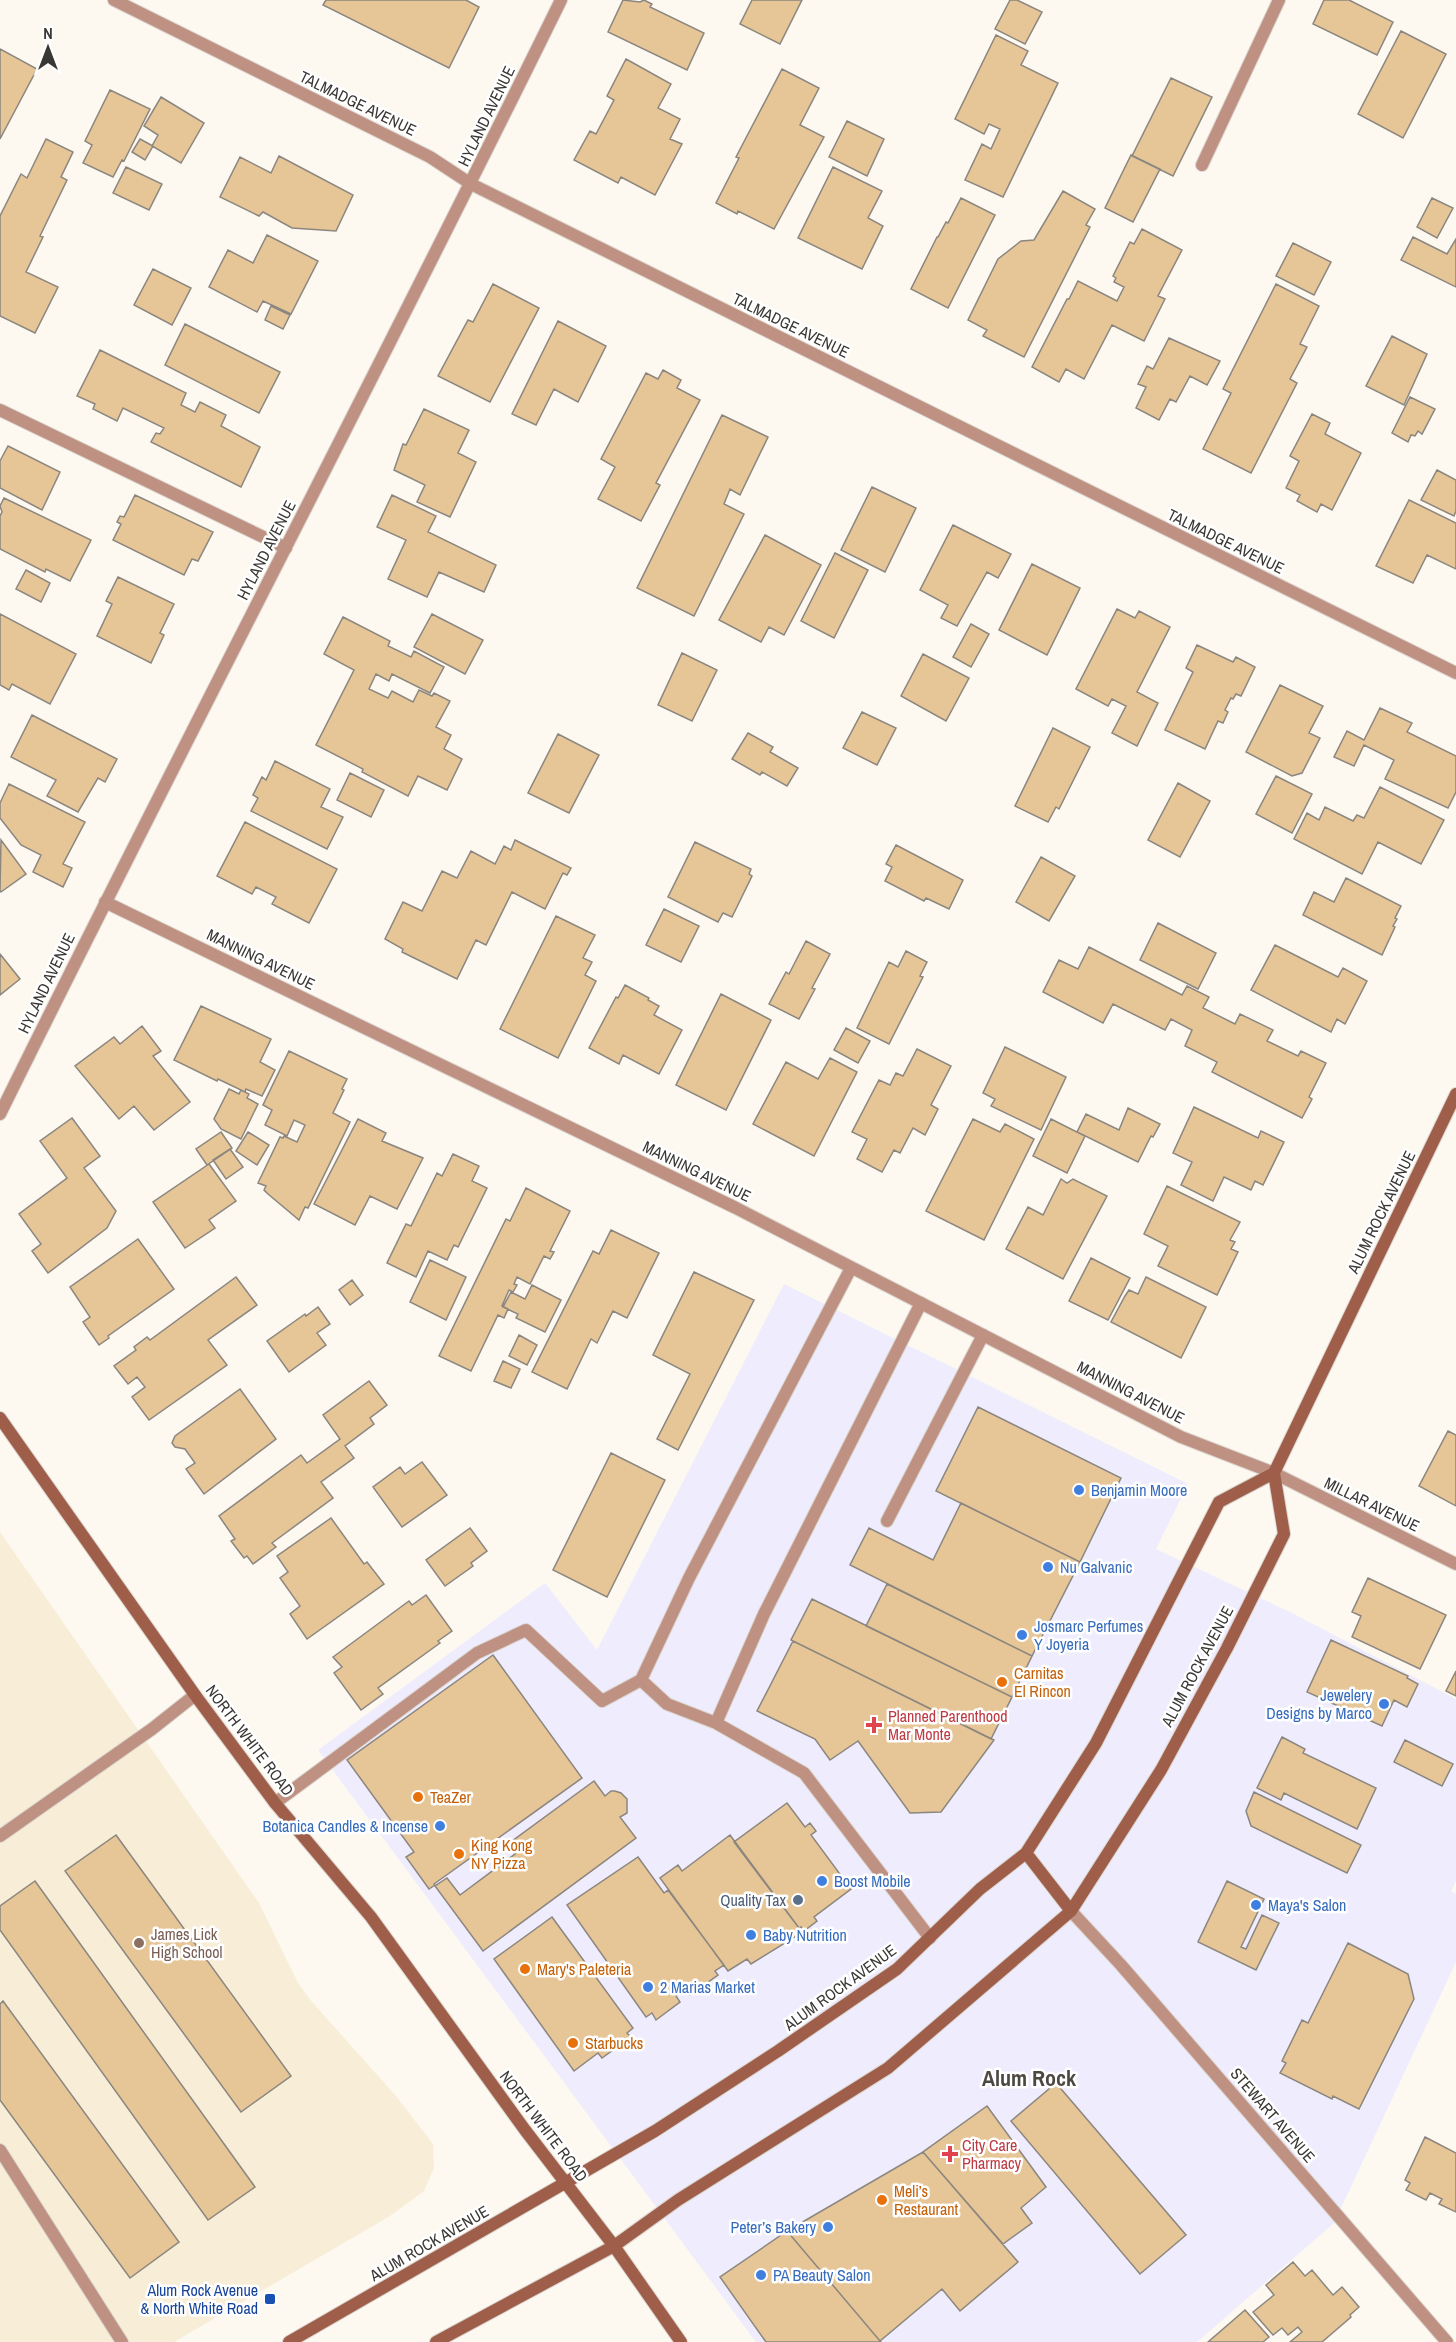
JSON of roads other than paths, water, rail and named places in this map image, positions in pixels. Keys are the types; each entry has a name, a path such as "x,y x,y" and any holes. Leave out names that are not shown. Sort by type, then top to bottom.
{"main road":[{"name":"ALUM ROCK AVENUE","path":"436,2342 614,2246 678,2200 888,2068 1071,1911 1161,1770 1227,1648 1284,1534 1274,1473 1456,1094"},
{"name":"NORTH WHITE ROAD","path":"0,1418 195,1695 275,1803 370,1917 525,2130 614,2246 681,2342"},
{"name":"ALUM ROCK AVENUE","path":"289,2342 655,2131 788,2045 897,1969 980,1890 1026,1853 1096,1743 1219,1502 1274,1473"},
{"path":"1026,1853 1071,1911"}],"street":[{"name":"TALMADGE AVENUE","path":"114,0 430,158 471,184 1456,674"},
{"name":"HYLAND AVENUE","path":"0,1114 105,902 471,184 561,0"},
{"path":"1202,165 1279,0"},
{"path":"0,410 286,548"},
{"name":"MANNING AVENUE","path":"105,902 736,1208 1181,1437 1274,1473"},
{"path":"275,1803 477,1653 526,1630 602,1701 641,1680 689,1578 851,1268"},
{"path":"716,1723 764,1614 921,1303"},
{"path":"887,1521 983,1335"},
{"name":"MILLAR AVENUE","path":"1274,1473 1456,1564"},
{"path":"641,1680 667,1704 716,1723 804,1773 930,1938"},
{"path":"0,1836 152,1729 195,1695"},
{"name":"STEWART AVENUE","path":"1071,1911 1121,1965 1447,2342"},
{"path":"0,2150 122,2342"}],"place":[{"name":"Benjamin Moore","path":"1079,1490"},
{"name":"Nu Galvanic","path":"1048,1567"},
{"name":"Josmarc Perfumes Y Joyeria","path":"1022,1635"},
{"name":"Carnitas El Rincon","path":"1002,1682"},
{"name":"Jewelery Designs by Marco","path":"1384,1704"},
{"name":"Planned Parenthood Mar Monte","path":"874,1725"},
{"name":"TeaZer","path":"418,1797"},
{"name":"Botanica Candles & Incense","path":"440,1826"},
{"name":"King Kong NY Pizza","path":"459,1854"},
{"name":"Boost Mobile","path":"822,1881"},
{"name":"Quality Tax","path":"798,1900"},
{"name":"Maya's Salon","path":"1256,1905"},
{"name":"Baby Nutrition","path":"751,1935"},
{"name":"James Lick High School","path":"139,1943"},
{"name":"Mary's Paleteria","path":"525,1969"},
{"name":"2 Marias Market","path":"648,1987"},
{"name":"Starbucks","path":"573,2043"},
{"name":"City Care Pharmacy","path":"950,2154"},
{"name":"Meli’s Restaurant","path":"882,2200"},
{"name":"Peter’s Bakery","path":"828,2227"},
{"name":"PA Beauty Salon","path":"761,2275"},
{"name":"Alum Rock Avenue & North White Road","path":"270,2299"}],"district":[{"name":"Alum Rock","path":"1029,2078"}]}
